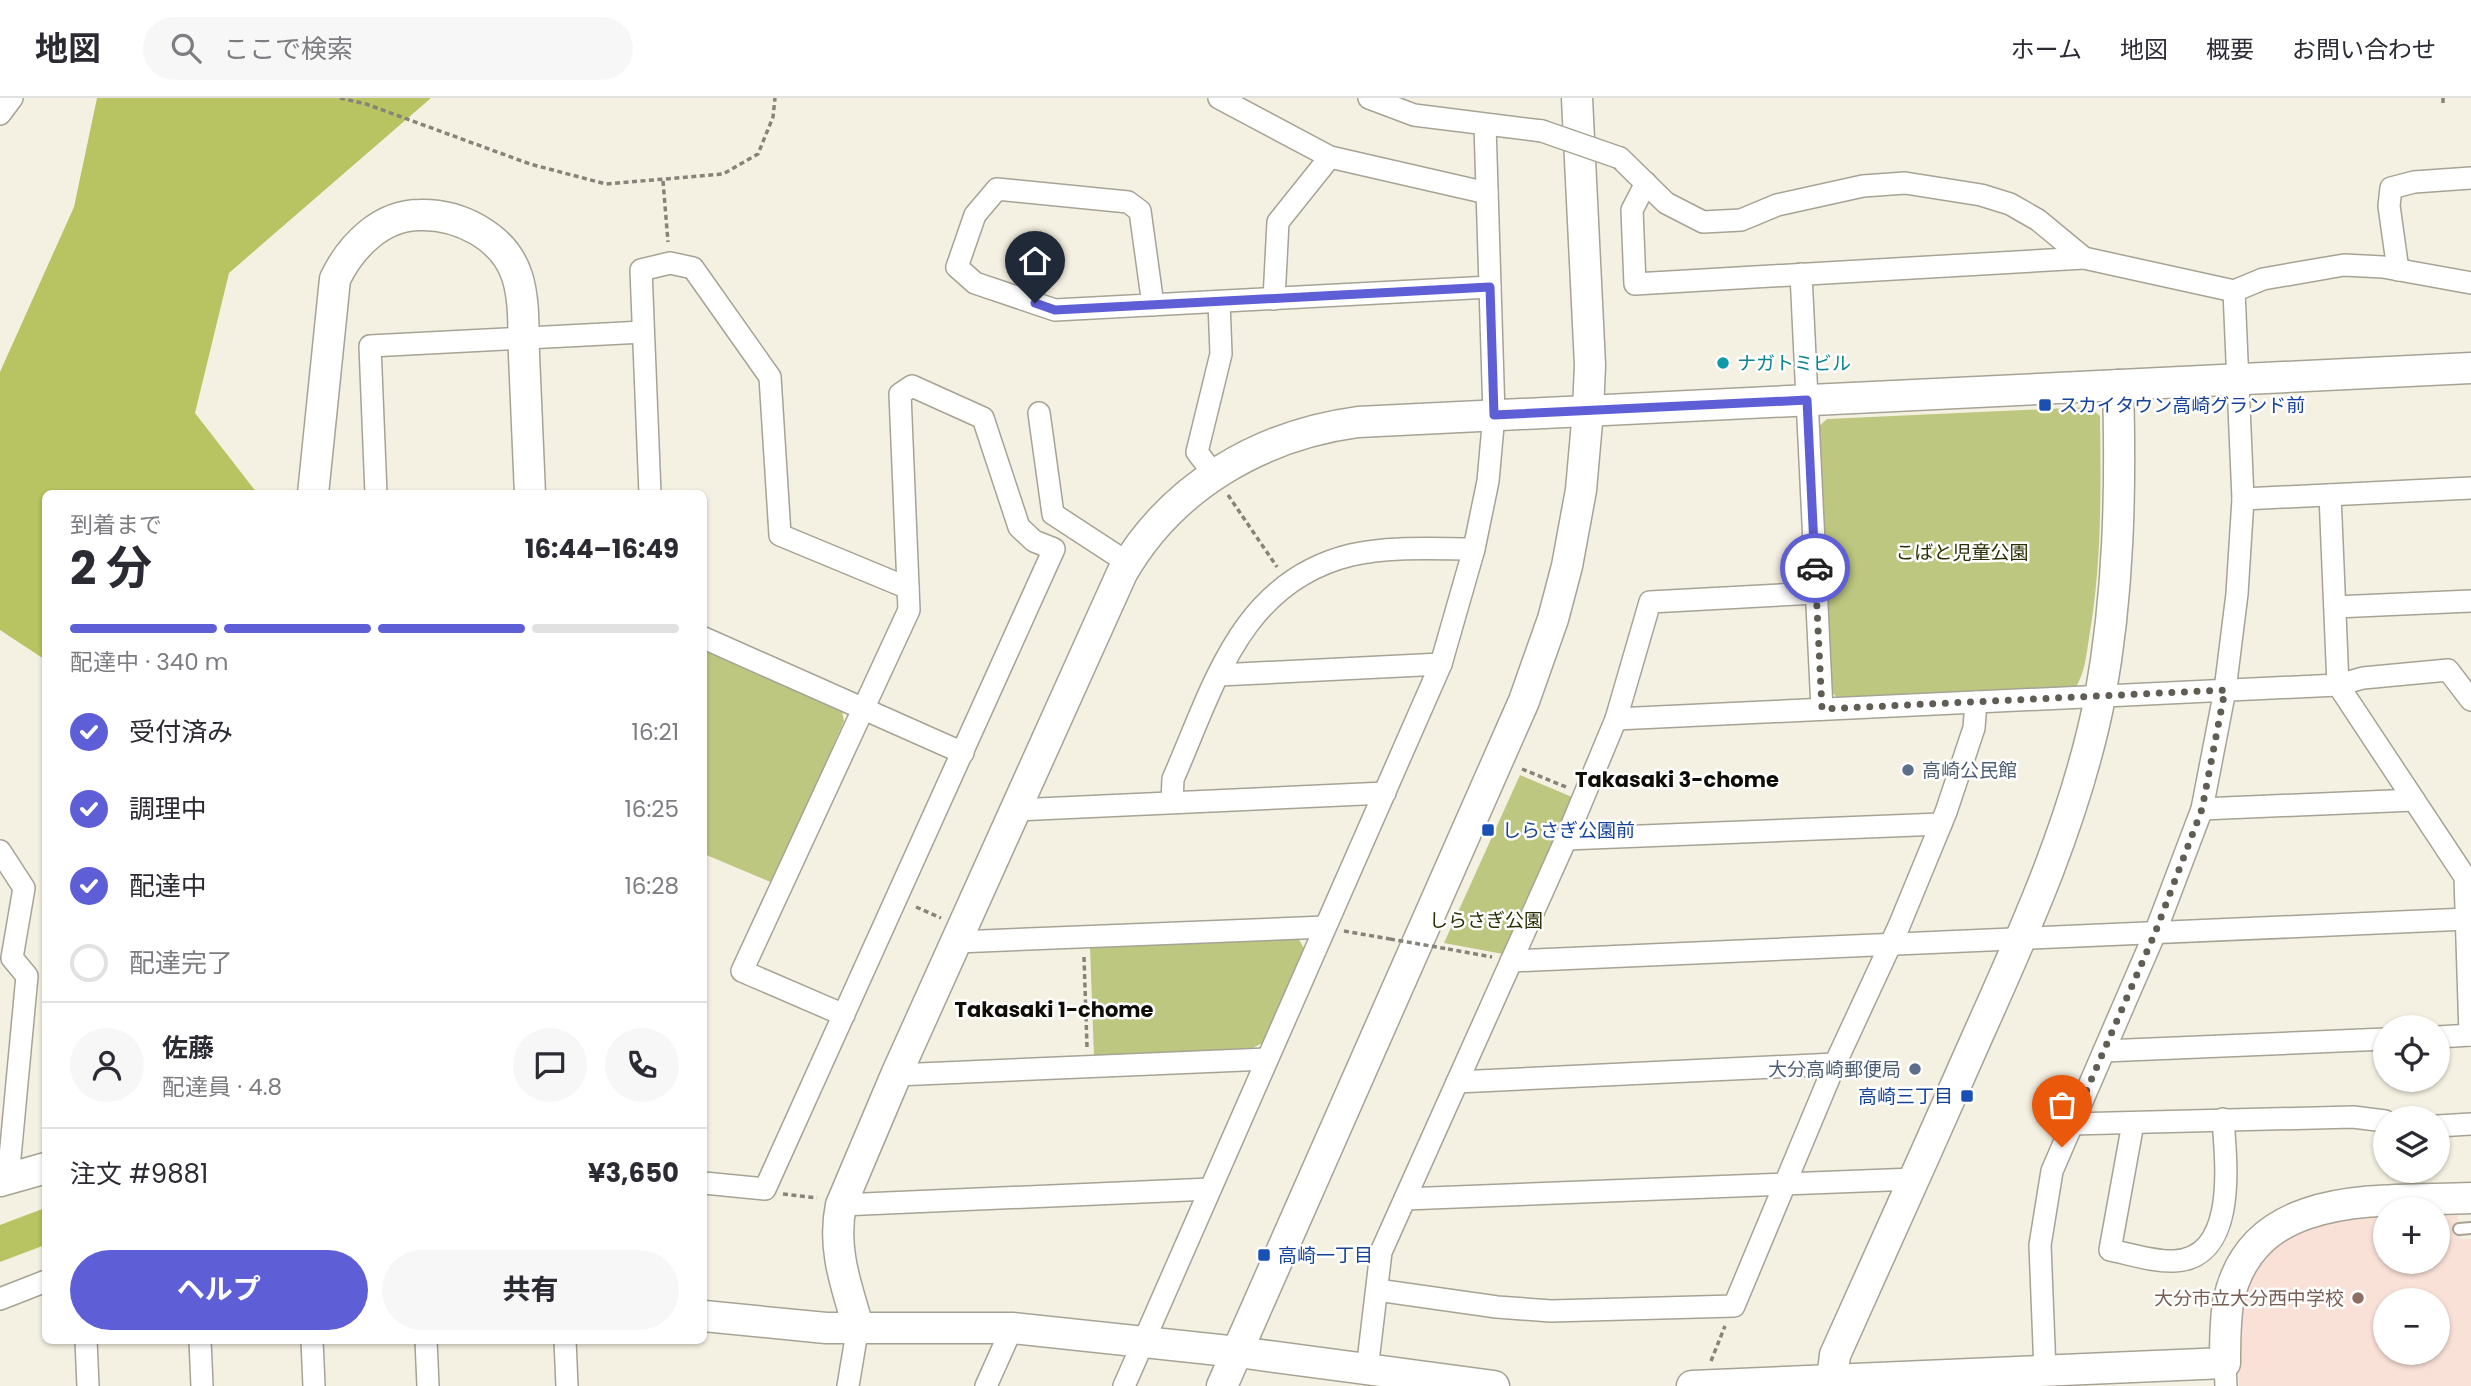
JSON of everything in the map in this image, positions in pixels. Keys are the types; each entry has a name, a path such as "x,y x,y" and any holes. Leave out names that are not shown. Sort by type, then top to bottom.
{"street":[{"path":"0,114 12,98"},
{"path":"1219,98 1330,157 1487,193"},
{"path":"1368,98 1414,115 1542,131 1620,158 1683,214 1703,222 1741,220 1777,205 1884,183 1981,195 2024,211 2084,258"},
{"path":"1222,1386 1542,656 1569,553 1581,490 1588,411 1590,365 1577,98"},
{"path":"1124,1386 1441,664 1474,549 1488,481 1494,415 1485,125"},
{"path":"1274,299 1278,222 1330,157"},
{"path":"2398,270 2389,206 2391,188 2414,182 2471,178"},
{"path":"1646,183 1632,210 1635,284 2084,258 2234,291 2263,279 2325,267 2365,265 2471,283"},
{"path":"1153,305 1140,211 1128,201 997,190 975,215 957,267 975,283 1055,310 1219,302 1490,287"},
{"path":"313,490 335,279 350,254 377,228 415,215 434,214 452,217 484,234 502,251 517,275 523,338 530,490"},
{"path":"650,490 640,270 670,263 693,268 770,377 780,535 908,588"},
{"path":"1801,274 1822,709"},
{"path":"2045,1371 2041,1225 2052,1171 2155,933 2202,809 2225,690 2237,594 2243,499 2234,291"},
{"path":"1213,473 1197,452 1221,354 1219,302"},
{"path":"376,490 370,346 643,332"},
{"path":"848,1386 858,1326 838,1258 837,1223 830,1202 896,1075 953,932 1014,810 1128,563 1160,521 1213,473 1281,439 1325,426 1494,415 2471,368"},
{"path":"1833,1383 1835,1355 2021,938 2065,824 2100,696 2118,555 2121,501 2118,385"},
{"path":"707,1183 765,1189 897,899 1054,549 1034,541 1019,527 983,418 912,386 900,394 909,610 743,971 844,1015"},
{"path":"1039,413 1053,514 1128,563"},
{"path":"2243,499 2471,488"},
{"path":"2330,495 2338,685 2465,877 2471,1035 2450,1036"},
{"path":"1172,802 1173,779 1219,675 1247,622 1267,599 1288,583 1320,565 1351,555 1380,550 1474,549"},
{"path":"1367,1370 1381,1252 1566,839 1616,719 1650,602 1816,593"},
{"path":"2335,607 2471,601"},
{"path":"707,639 962,753"},
{"path":"1219,675 1441,664"},
{"path":"1616,719 2338,685 2363,678 2448,670 2471,701"},
{"path":"1377,1290 1497,1307 1550,1311 1734,1306 1835,1064 1941,824 1973,728 1976,702"},
{"path":"1014,810 1385,793"},
{"path":"2202,809 2414,800"},
{"path":"1566,839 1941,824"},
{"path":"0,851 24,888 12,958 27,976 4,1180 42,1169"},
{"path":"1511,961 2467,919"},
{"path":"953,932 1083,937 1325,927"},
{"path":"2104,1051 2373,1040"},
{"path":"896,1075 1267,1059"},
{"path":"1457,1082 1835,1064"},
{"path":"2072,1124 2353,1117 2373,1120"},
{"path":"2133,1123 2110,1250 2171,1262 2193,1256 2216,1234 2227,1184 2223,1119"},
{"path":"2450,1125 2471,1124"},
{"path":"1405,1199 1914,1178"},
{"path":"830,1202 1210,1189"},
{"path":"1700,1378 1833,1383 2045,1371 2225,1374 2225,1330 2233,1287 2247,1257 2277,1227 2306,1212 2338,1205 2471,1198"},
{"path":"0,1299 42,1282"},
{"path":"707,1316 826,1328 1012,1328 1238,1352 1494,1386"},
{"path":"986,1386 1012,1328"},
{"path":"86,1344 88,1386"},
{"path":"200,1344 202,1386"},
{"path":"312,1344 314,1386"},
{"path":"426,1344 428,1386"},
{"path":"565,1344 567,1386"}],"path":[{"path":"340,98 366,104 530,164 606,184 723,174 758,154 773,117 775,98"},
{"path":"2442,98 2443,105"},
{"path":"663,181 670,263"},
{"path":"1213,473 1288,583"},
{"path":"1518,768 1584,795"},
{"path":"897,899 953,932"},
{"path":"1325,927 1511,961"},
{"path":"1083,937 1088,1067"},
{"path":"785,1195 830,1202"},
{"path":"1700,1378 1734,1306"}],"shaded area":[{"name":"大分市立大分西中学校","path":"2450,1213 2458,1213 2460,1239 2471,1239 2471,1386 2239,1386 2238,1344 2245,1296 2255,1270 2271,1249 2295,1232 2334,1221 2373,1218 2373,1274 2450,1274"}],"green space":[{"path":"97,98 431,98 229,273 195,413 255,490 42,490 42,658 0,630 0,372 74,207"},
{"name":"こばと児童公園","path":"2090,407 2100,416 2098,555 2086,659 2081,678 2074,690 1839,700 1831,691 1817,428 1827,419"},
{"path":"707,649 841,707 844,721 773,883 707,855"},
{"name":"しらさぎ公園","path":"1520,775 1572,797 1503,954 1444,943"},
{"path":"1298,938 1305,950 1264,1042 1251,1049 1094,1057 1090,946"},
{"path":"42,1209 42,1246 0,1262 0,1225"}],"way so far":[{"path":"1815,568 1822,709 2225,690 2202,809 2155,933 2062,1147"}],"place":[{"name":"ナガトミビル","path":"1723,363"},
{"name":"スカイタウン高崎グランド前","path":"2045,405"},
{"name":"高崎公民館","path":"1908,770"},
{"name":"しらさぎ公園前","path":"1488,830"},
{"name":"大分高崎郵便局","path":"1915,1069"},
{"name":"高崎三丁目","path":"1967,1096"},
{"name":"高崎一丁目","path":"1264,1255"},
{"name":"大分市立大分西中学校","path":"2358,1298"}],"district":[{"name":"Takasaki 3-chome","path":"1677,779"},
{"name":"Takasaki 1-chome","path":"1054,1009"}],"route":[{"path":"1035,303 1055,310 1490,287 1494,415 1807,400 1815,568"}]}
